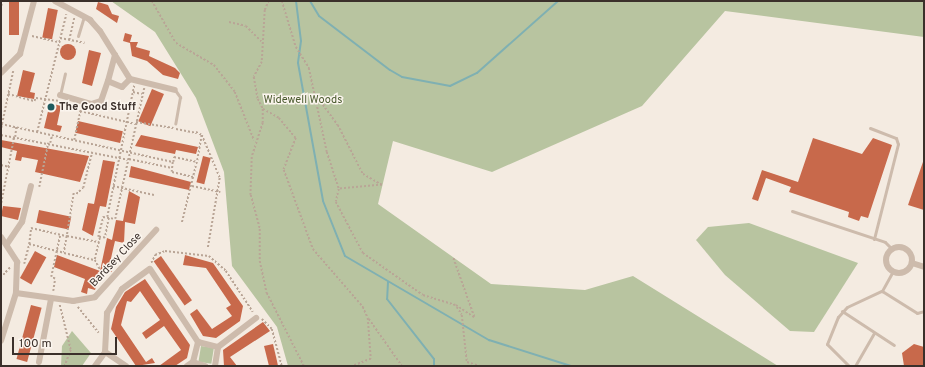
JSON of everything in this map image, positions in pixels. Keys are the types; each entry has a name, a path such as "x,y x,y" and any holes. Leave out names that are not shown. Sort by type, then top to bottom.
{"street":[{"path":"1,74 20,54 34,1"},
{"path":"55,1 84,17 100,31 132,80 175,90"},
{"path":"60,96 91,104 101,101 115,55"},
{"path":"108,81 122,87 132,80"},
{"path":"7,244 22,222 31,186"},
{"name":"Bardsey Close","path":"16,293 54,300 74,301 95,297 156,230"},
{"path":"1,237 7,244 17,264 16,293 1,341"},
{"path":"912,262 905,271 893,271 886,258 892,249 905,248 912,262 924,267"},
{"path":"95,366 105,352 107,313 122,289 150,269 198,342 218,347"},
{"path":"39,362 54,300"},
{"path":"214,366 218,347 256,318"},
{"path":"187,366 193,362 198,342"},
{"path":"105,352 126,366"},
{"path":"193,362 205,366"}],"lane":[{"path":"78,36 84,17"},
{"path":"60,96 64,74"},
{"path":"175,90 180,97 175,124"},
{"path":"870,128 896,138 898,144 874,239"},
{"path":"792,211 874,239 892,249"},
{"path":"850,366 827,344 842,311 882,291 893,271"},
{"path":"882,291 917,313 924,312"},
{"path":"842,311 894,345"},
{"path":"855,366 874,333"}],"path":[{"path":"1,6 2,1"},
{"path":"152,1 176,42 214,65 235,92 255,141"},
{"path":"269,1 265,10 262,62 254,77 263,109 263,123 255,141 251,195 260,229 262,268 268,293 304,366 308,366"},
{"path":"282,1 296,47 309,68 316,94 327,152 339,189 336,202 363,253 423,295 456,305 474,317 454,258"},
{"path":"37,132 66,14 84,17"},
{"path":"69,40 74,19"},
{"path":"229,22 246,26 263,43"},
{"path":"26,34 59,42"},
{"path":"60,38 85,43"},
{"path":"1,128 15,59"},
{"path":"100,238 105,238 113,186 133,92 132,80"},
{"path":"107,284 95,260 103,217 115,219 145,83"},
{"path":"133,92 142,94"},
{"path":"8,94 60,103 60,96"},
{"path":"316,94 338,125 364,174 382,185 339,189"},
{"path":"263,109 279,118 296,138 284,170 313,249 363,307 368,318 402,366"},
{"path":"74,140 80,111 126,122 202,135 220,178 220,192 208,248"},
{"path":"1,124 173,162"},
{"path":"174,129 175,124"},
{"path":"1,203 10,167 16,127"},
{"path":"1,135 49,143 172,168"},
{"path":"39,187 52,135"},
{"path":"182,223 192,186 202,135"},
{"path":"64,253 75,194 83,188 92,152"},
{"path":"193,177 173,173 172,168 174,157 197,162"},
{"path":"1,165 10,167"},
{"path":"113,186 154,195"},
{"path":"192,186 220,192"},
{"path":"29,227 60,235 99,242"},
{"path":"22,270 29,244 31,228"},
{"path":"60,235 51,277 55,279 54,300 71,350 65,366"},
{"path":"29,244 95,260"},
{"path":"150,269 155,255 165,251 209,256 226,271 256,318 265,319 272,329 282,366"},
{"path":"1,263 3,275 1,302"},
{"path":"3,275 17,264"},
{"path":"74,301 106,340"},
{"path":"456,305 461,318 467,366"},
{"path":"354,366 370,359 368,318"},
{"path":"467,362 480,366"}],"green space":[{"name":"Widewell Woods","path":"111,1 924,1 924,37 725,11 642,106 492,172 393,141 378,204 491,284 585,290 633,276 778,366 288,366 277,327 232,266 224,172 196,98 155,32"},
{"path":"749,223 858,263 814,332 790,331 725,275 696,240 708,227"},
{"path":"72,331 91,353 82,366 61,366 62,346"},
{"path":"201,346 214,348 211,364 198,362"}],"building":[{"path":"9,1 19,1 19,35 9,35"},
{"path":"98,2 108,5 112,14 119,16 117,23 96,9"},
{"path":"48,8 58,10 52,39 42,37"},
{"path":"125,33 132,35 130,42 138,42 136,47 150,51 149,56 175,68 180,73 178,79 163,75 147,61 132,56 130,43 123,41"},
{"path":"68,44 75,49 76,52 71,59 68,60 61,55 60,52 65,45"},
{"path":"89,50 101,53 92,86 82,83"},
{"path":"23,70 35,73 30,92 35,93 34,99 17,96"},
{"path":"152,89 164,94 150,126 138,121"},
{"path":"50,103 61,106 57,125 62,126 60,132 44,128"},
{"path":"78,121 123,131 120,143 75,133"},
{"path":"141,135 198,147 196,154 176,150 175,154 135,146"},
{"path":"813,138 862,154 873,138 892,145 868,218 861,216 859,221 848,217 849,212 789,192 791,187 766,178 758,201 752,199 762,170 798,182"},
{"path":"1,140 89,156 80,182 35,172 38,160 22,157 21,161 15,160 17,151 1,147"},
{"path":"203,156 211,158 204,184 196,182"},
{"path":"924,159 924,210 908,205"},
{"path":"103,160 115,162 106,207 100,206 93,236 82,230 88,203 94,204"},
{"path":"131,166 191,182 189,190 129,177"},
{"path":"129,191 140,197 135,224 125,222 124,243 115,241 109,267 112,272 101,272 95,290 88,288 87,294 81,292 85,279 54,267 57,255 100,271 107,238 112,240 116,220 123,221"},
{"path":"3,206 21,208 18,220 1,216"},
{"path":"39,210 71,217 69,230 36,223"},
{"path":"35,251 46,257 31,284 20,278"},
{"path":"185,255 213,263 243,306 240,321 216,338 203,336 190,314 197,309 212,329 232,316 226,308 231,305 206,268 183,265"},
{"path":"161,256 192,300 185,305 154,261"},
{"path":"145,279 190,345 187,358 175,366 159,366 181,350 164,326 146,339 142,333 160,320 140,291 131,302 127,301 121,325 146,362 152,358 155,363 136,366 111,329 116,307 125,292"},
{"path":"31,305 42,308 27,362 17,359"},
{"path":"263,322 270,331 230,357 237,366 224,366 223,350"},
{"path":"273,344 278,366 269,366 264,346"},
{"path":"914,344 924,347 924,366 904,366 902,353"}],"waterway":[{"path":"296,1 301,41 298,63 323,201 345,256 489,340 571,366"},
{"path":"310,1 319,16 390,70 402,77 450,86 477,73 558,1"},
{"path":"388,282 387,299 434,359 434,366"}],"place":[{"name":"The Good Stuff","path":"51,107"}]}
